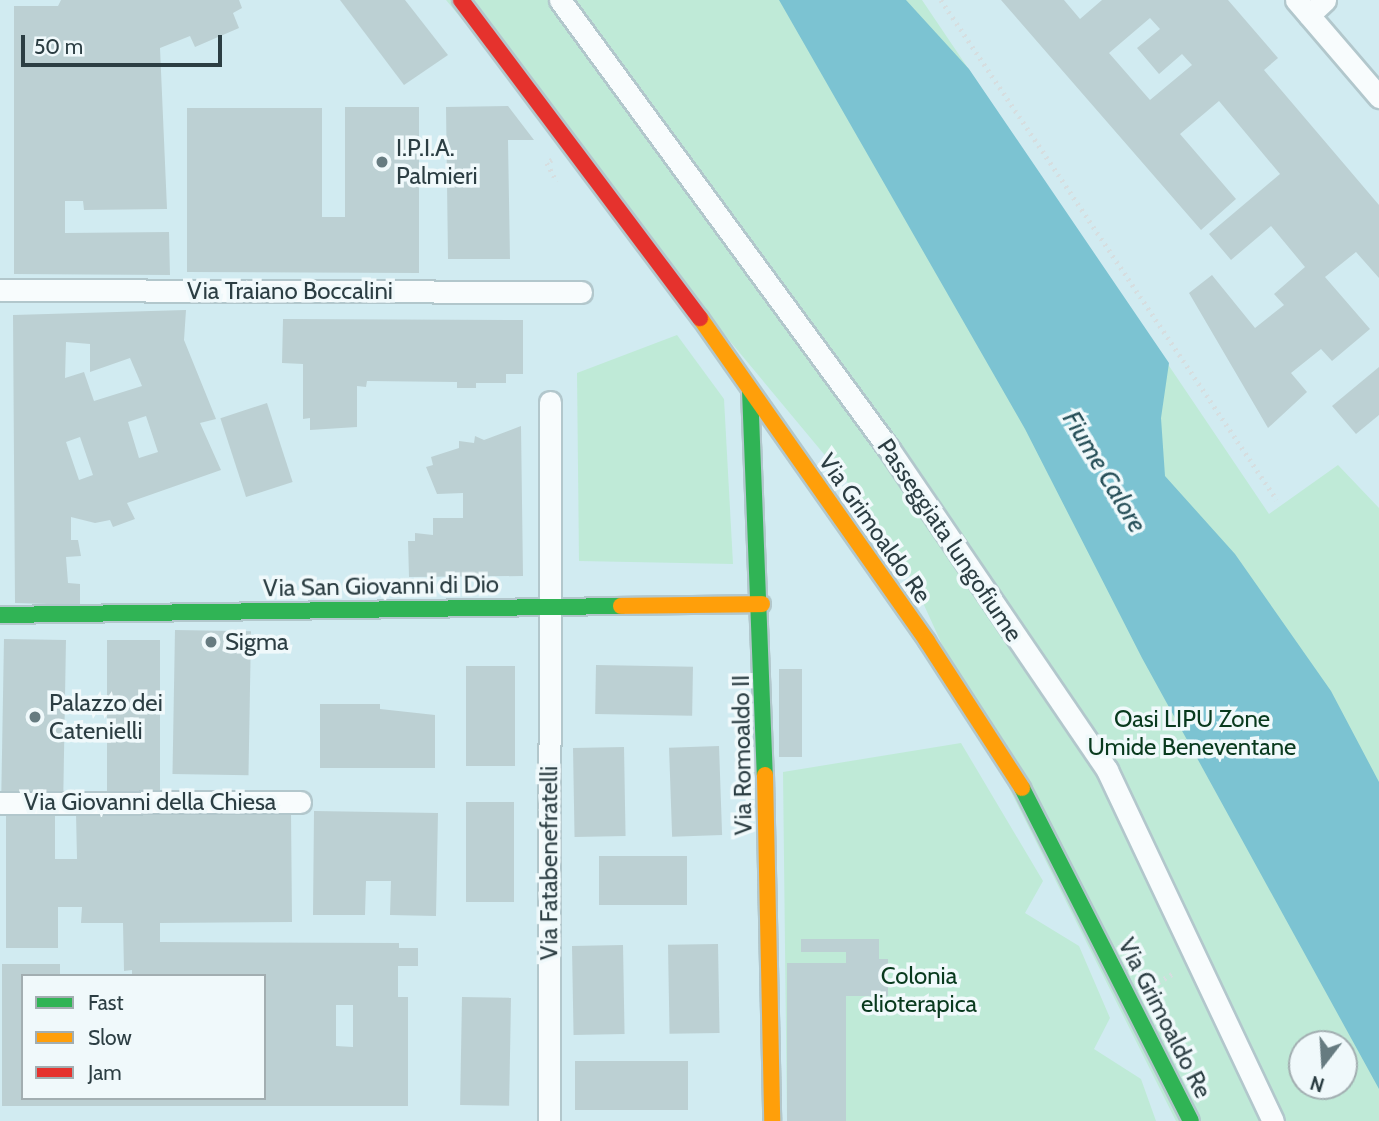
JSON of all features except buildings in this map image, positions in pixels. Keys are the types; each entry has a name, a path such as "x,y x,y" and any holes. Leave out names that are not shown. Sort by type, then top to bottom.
{"street":[{"name":"Via Grimoaldo Re","path":"461,0 657,256 1030,800 1191,1121"},
{"name":"Passeggiata lungofiume","path":"560,0 889,449 1107,770 1273,1121"},
{"path":"1325,0 1303,7 1379,97"},
{"name":"Via Traiano Boccalini","path":"0,290 580,292"},
{"name":"Via Romoaldo II","path":"750,388 762,604 772,1121"},
{"name":"Via Fatabenefratelli","path":"549,1121 550,402"},
{"name":"Via San Giovanni di Dio","path":"0,615 762,604"},
{"name":"Via Giovanni della Chiesa","path":"0,803 300,802"}],"path":[{"path":"942,0 1277,500"}],"green space":[{"name":"Oasi LIPU Zone Umide Beneventane","path":"446,0 922,0 1269,514 1338,465 1379,508 1379,1121 1176,1121 990,750 914,583 848,483"},
{"path":"677,335 724,399 733,564 579,561 577,373"},
{"name":"Colonia elioterapica","path":"961,743 1043,881 1025,913 1079,946 1110,1018 1094,1049 1141,1079 1156,1121 787,1121 783,772"}],"water":[{"name":"Fiume Calore","path":"779,0 906,0 969,69 1169,363 1161,418 1165,476 1235,554 1331,691 1379,782 1379,1089 1358,1051 1358,1030 1347,1030 1142,658 1025,429"}],"traffic: fast":[{"path":"750,390 765,775"},
{"path":"0,615 621,606"},
{"path":"1022,788 1191,1121"}],"traffic: slow":[{"path":"700,318 927,641 1022,788"},
{"path":"621,606 762,604"},
{"path":"765,775 772,1121"}],"traffic: jam":[{"path":"461,0 700,318"}],"place":[{"name":"I.P.I.A. Palmieri","path":"382,162"},
{"name":"Sigma","path":"211,642"},
{"name":"Palazzo dei Catenielli","path":"35,717"}]}
